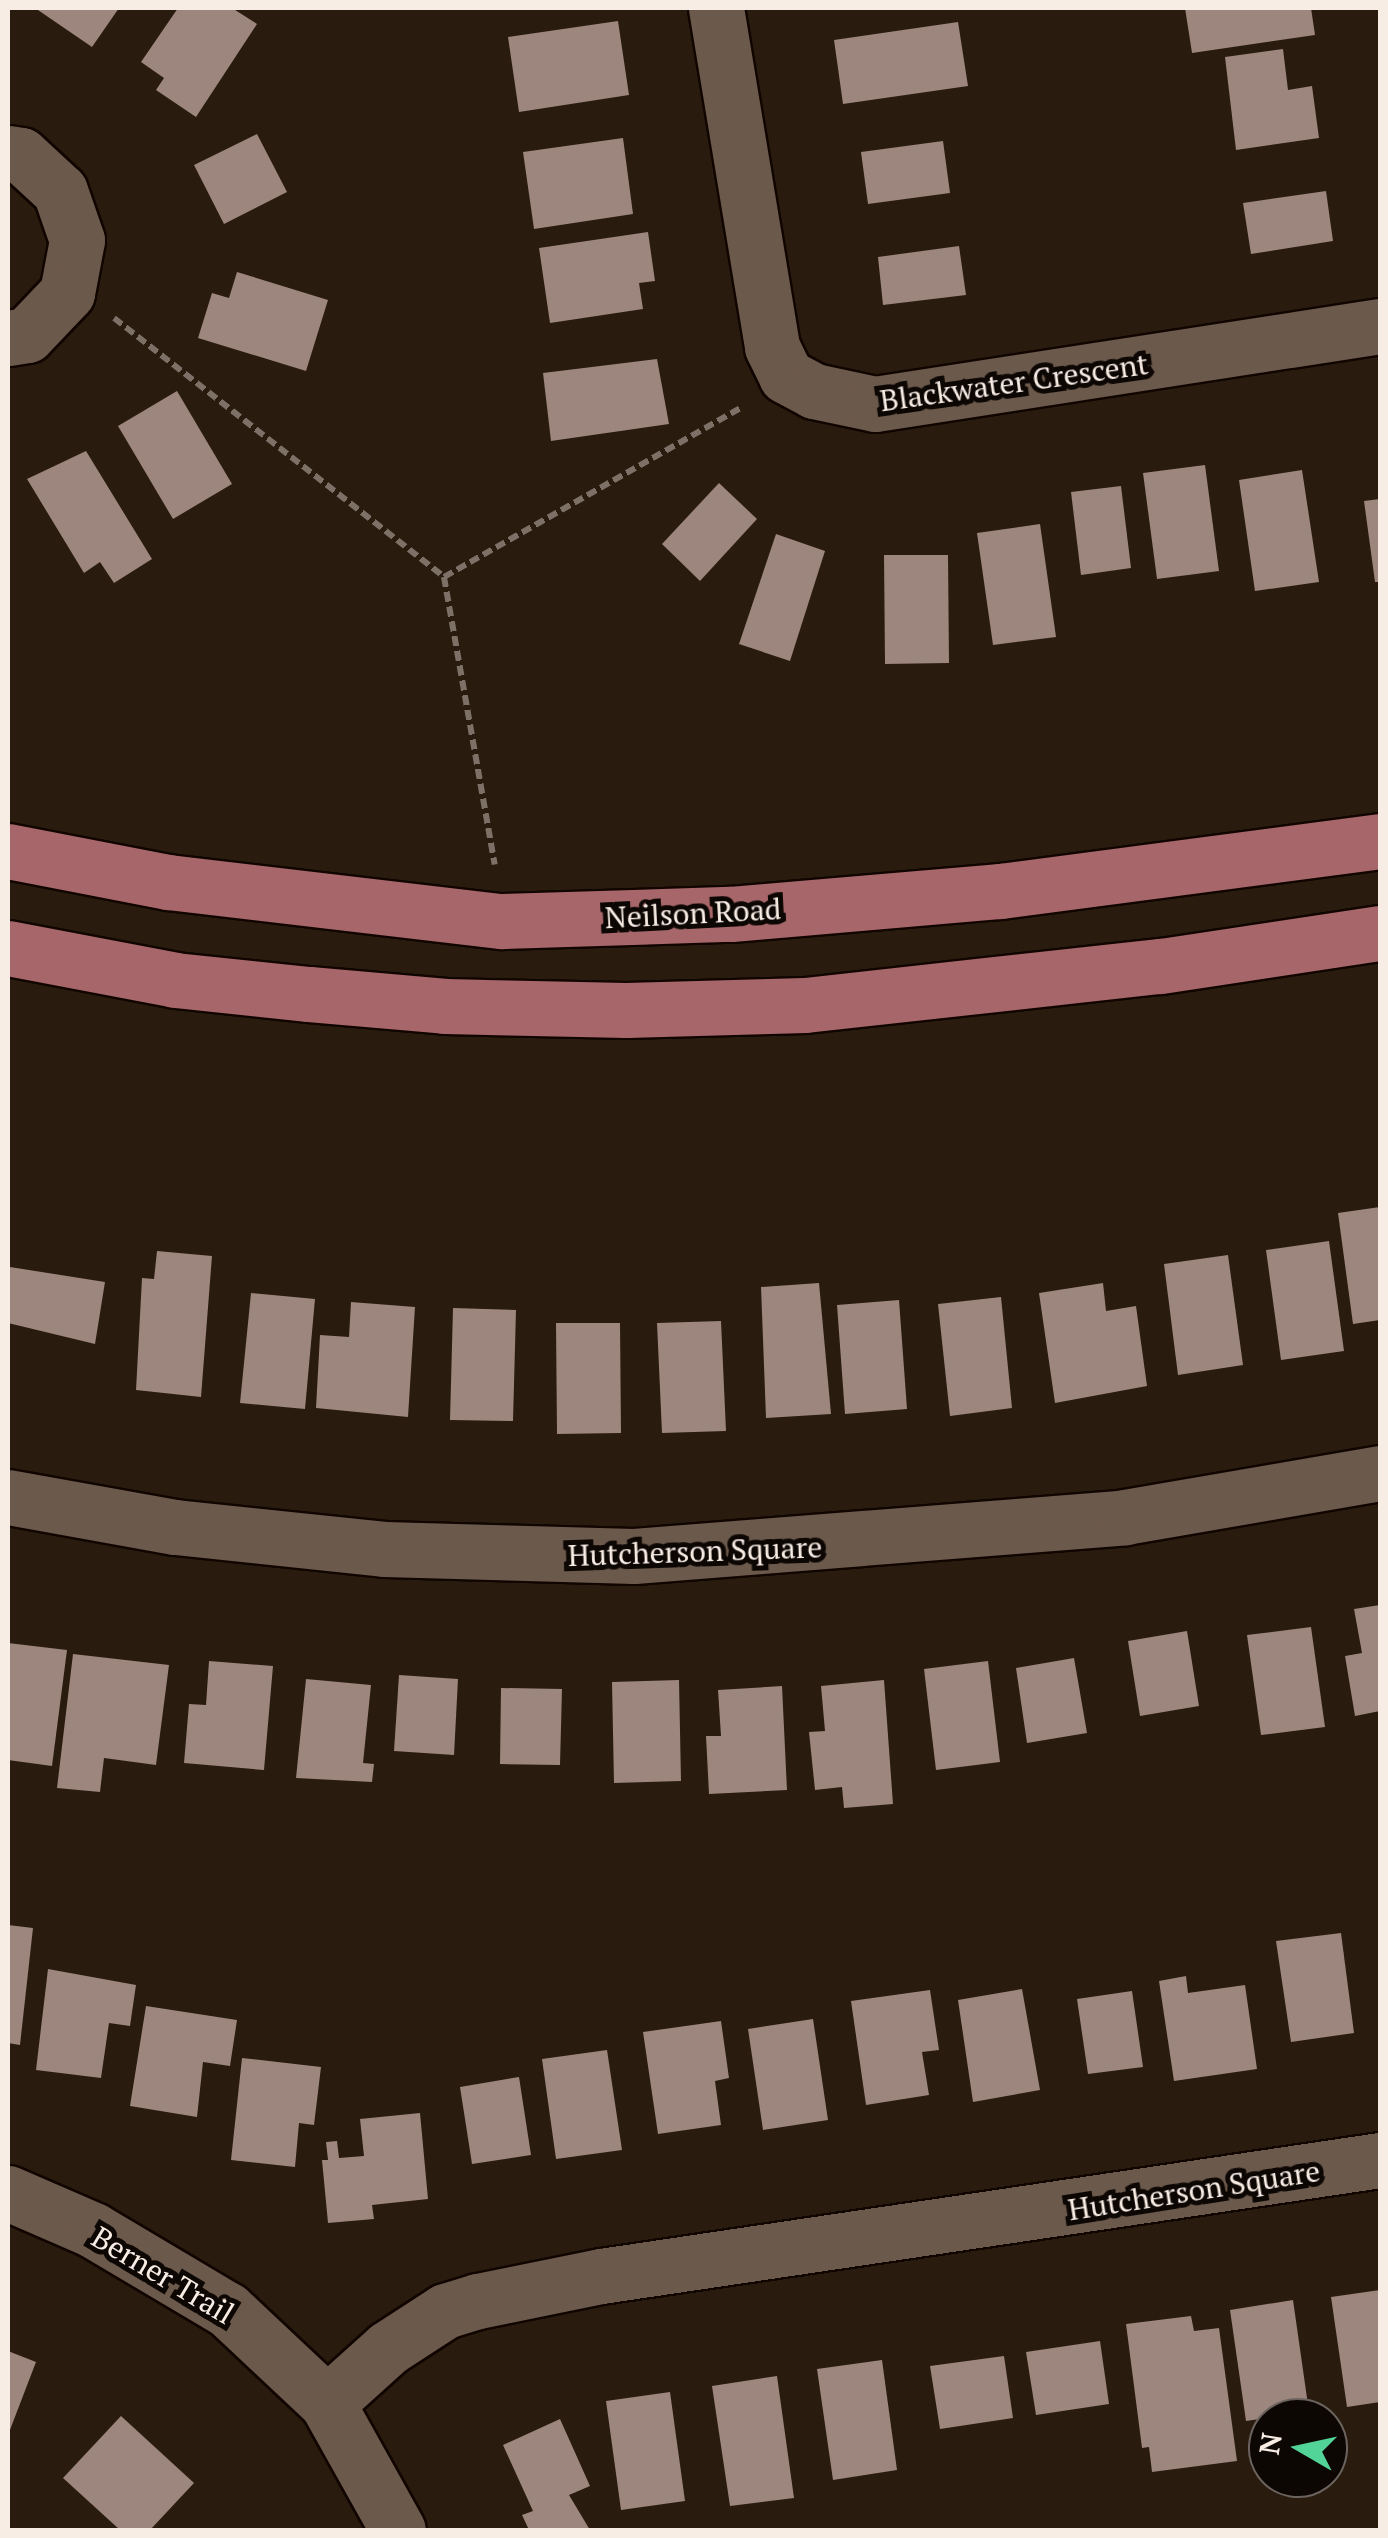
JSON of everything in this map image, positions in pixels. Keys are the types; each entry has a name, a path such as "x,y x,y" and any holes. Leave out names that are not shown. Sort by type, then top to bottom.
{"main road":[{"name":"Neilson Road","path":"8,851 168,882 502,921 731,914 1001,892 1380,841"},
{"path":"8,948 175,980 310,994 626,1010 805,1006 1161,966 1380,933"}],"street":[{"path":"716,8 761,300 786,376"},
{"path":"8,154 22,155 60,191 77,240 67,293 27,335 8,338"},
{"name":"Blackwater Crescent","path":"786,376 814,391 875,404 1380,326"},
{"name":"Hutcherson Square","path":"8,1497 175,1528 384,1549 634,1556 1125,1517 1380,1473"},
{"name":"Hutcherson Square","path":"327,2403 388,2348 445,2311 478,2301 601,2276 1144,2200 1380,2160"},
{"name":"Berner Trail","path":"8,2194 93,2230 228,2310 327,2403 398,2530"}],"path":[{"path":"67,293 136,329 444,577 502,921"},
{"path":"444,577 720,426 786,376"}],"building":[{"path":"35,8 119,8 92,47"},
{"path":"178,8 232,8 257,24 196,117 156,90 164,78 141,62"},
{"path":"1185,8 1311,8 1315,35 1192,53"},
{"path":"618,21 629,95 519,112 508,37"},
{"path":"958,22 968,86 843,104 834,40"},
{"path":"1283,49 1288,90 1312,86 1319,138 1236,150 1225,57"},
{"path":"257,134 287,192 224,224 194,165"},
{"path":"623,138 633,214 534,229 523,152"},
{"path":"943,141 950,193 868,204 861,152"},
{"path":"1326,191 1333,241 1251,254 1243,203"},
{"path":"648,232 655,281 639,283 643,309 550,323 539,248"},
{"path":"959,246 966,295 883,305 878,257"},
{"path":"237,272 328,300 306,371 198,338 212,293 229,298"},
{"path":"657,359 669,424 551,441 543,373"},
{"path":"177,391 232,484 173,519 118,426"},
{"path":"86,451 152,559 114,583 100,562 84,573 27,479"},
{"path":"1205,465 1219,571 1157,579 1143,473"},
{"path":"1302,470 1319,582 1255,591 1239,480"},
{"path":"719,483 757,519 700,581 662,544"},
{"path":"1121,486 1131,568 1081,575 1071,492"},
{"path":"1380,499 1380,582 1375,582 1364,501"},
{"path":"1040,524 1056,637 993,645 977,533"},
{"path":"776,534 825,551 790,661 739,644"},
{"path":"884,555 948,555 949,663 885,664"},
{"path":"1380,1207 1380,1320 1353,1324 1338,1213"},
{"path":"1329,1241 1344,1351 1281,1360 1266,1250"},
{"path":"157,1251 212,1256 201,1397 136,1390 142,1278 154,1279"},
{"path":"1228,1255 1243,1365 1178,1375 1164,1264"},
{"path":"10,1267 105,1282 95,1344 8,1323"},
{"path":"819,1283 831,1414 766,1418 761,1287"},
{"path":"1103,1283 1106,1311 1136,1306 1147,1386 1055,1403 1039,1293"},
{"path":"251,1293 315,1299 305,1409 240,1403"},
{"path":"1001,1297 1012,1408 950,1416 938,1304"},
{"path":"899,1300 907,1409 845,1414 837,1305"},
{"path":"351,1302 415,1307 408,1417 316,1408 320,1335 349,1337"},
{"path":"453,1308 516,1310 513,1421 450,1420"},
{"path":"721,1321 726,1431 662,1433 657,1323"},
{"path":"556,1323 620,1323 621,1433 557,1434"},
{"path":"1380,1605 1380,1711 1355,1716 1345,1656 1362,1653 1354,1609"},
{"path":"1311,1627 1325,1727 1261,1735 1247,1635"},
{"path":"1187,1631 1199,1706 1140,1716 1128,1641"},
{"path":"8,1643 67,1650 52,1766 8,1760"},
{"path":"73,1654 169,1665 156,1765 104,1758 100,1792 57,1788"},
{"path":"1074,1658 1087,1733 1027,1743 1016,1668"},
{"path":"209,1661 273,1666 264,1770 184,1763 189,1704 206,1705"},
{"path":"988,1661 1000,1762 936,1770 924,1669"},
{"path":"399,1675 458,1679 454,1755 394,1751"},
{"path":"306,1679 371,1685 363,1763 374,1764 372,1782 296,1778"},
{"path":"679,1680 681,1781 614,1783 612,1682"},
{"path":"884,1680 893,1804 844,1808 842,1787 815,1790 809,1732 825,1731 821,1686"},
{"path":"782,1686 787,1790 709,1794 706,1736 721,1736 718,1690"},
{"path":"501,1688 562,1689 560,1765 500,1764"},
{"path":"8,1925 33,1928 20,2045 8,2043"},
{"path":"1341,1933 1354,2033 1291,2042 1276,1941"},
{"path":"48,1969 136,1985 130,2026 109,2023 101,2078 36,2070"},
{"path":"1186,1976 1188,1993 1245,1985 1257,2069 1174,2081 1159,1981"},
{"path":"1022,1989 1040,2090 973,2102 958,2000"},
{"path":"930,1990 939,2050 922,2052 929,2095 866,2105 851,2001"},
{"path":"1132,1991 1143,2067 1088,2074 1077,1999"},
{"path":"146,2006 237,2020 230,2066 203,2062 197,2117 130,2106"},
{"path":"813,2019 828,2120 763,2130 748,2029"},
{"path":"721,2021 729,2078 715,2081 721,2125 658,2134 643,2032"},
{"path":"607,2050 622,2150 556,2159 542,2059"},
{"path":"242,2058 321,2067 314,2125 299,2123 295,2167 231,2160"},
{"path":"519,2077 531,2155 472,2164 460,2087"},
{"path":"420,2113 428,2199 372,2205 374,2219 328,2223 322,2160 328,2160 326,2142 337,2141 339,2158 364,2156 360,2119"},
{"path":"1380,2290 1380,2402 1348,2407 1331,2297"},
{"path":"1293,2300 1307,2398 1248,2398 1246,2421 1230,2310"},
{"path":"1191,2316 1194,2331 1219,2328 1237,2461 1152,2472 1149,2447 1142,2448 1126,2324"},
{"path":"1100,2341 1109,2404 1036,2415 1026,2352"},
{"path":"8,2351 36,2362 8,2435"},
{"path":"1004,2356 1013,2418 940,2429 930,2366"},
{"path":"882,2360 897,2470 833,2480 817,2369"},
{"path":"777,2376 794,2498 730,2506 712,2386"},
{"path":"670,2392 685,2501 621,2510 606,2401"},
{"path":"121,2416 194,2483 150,2530 120,2530 63,2478"},
{"path":"560,2419 590,2486 569,2495 590,2530 529,2530 522,2515 533,2511 503,2445"}]}
